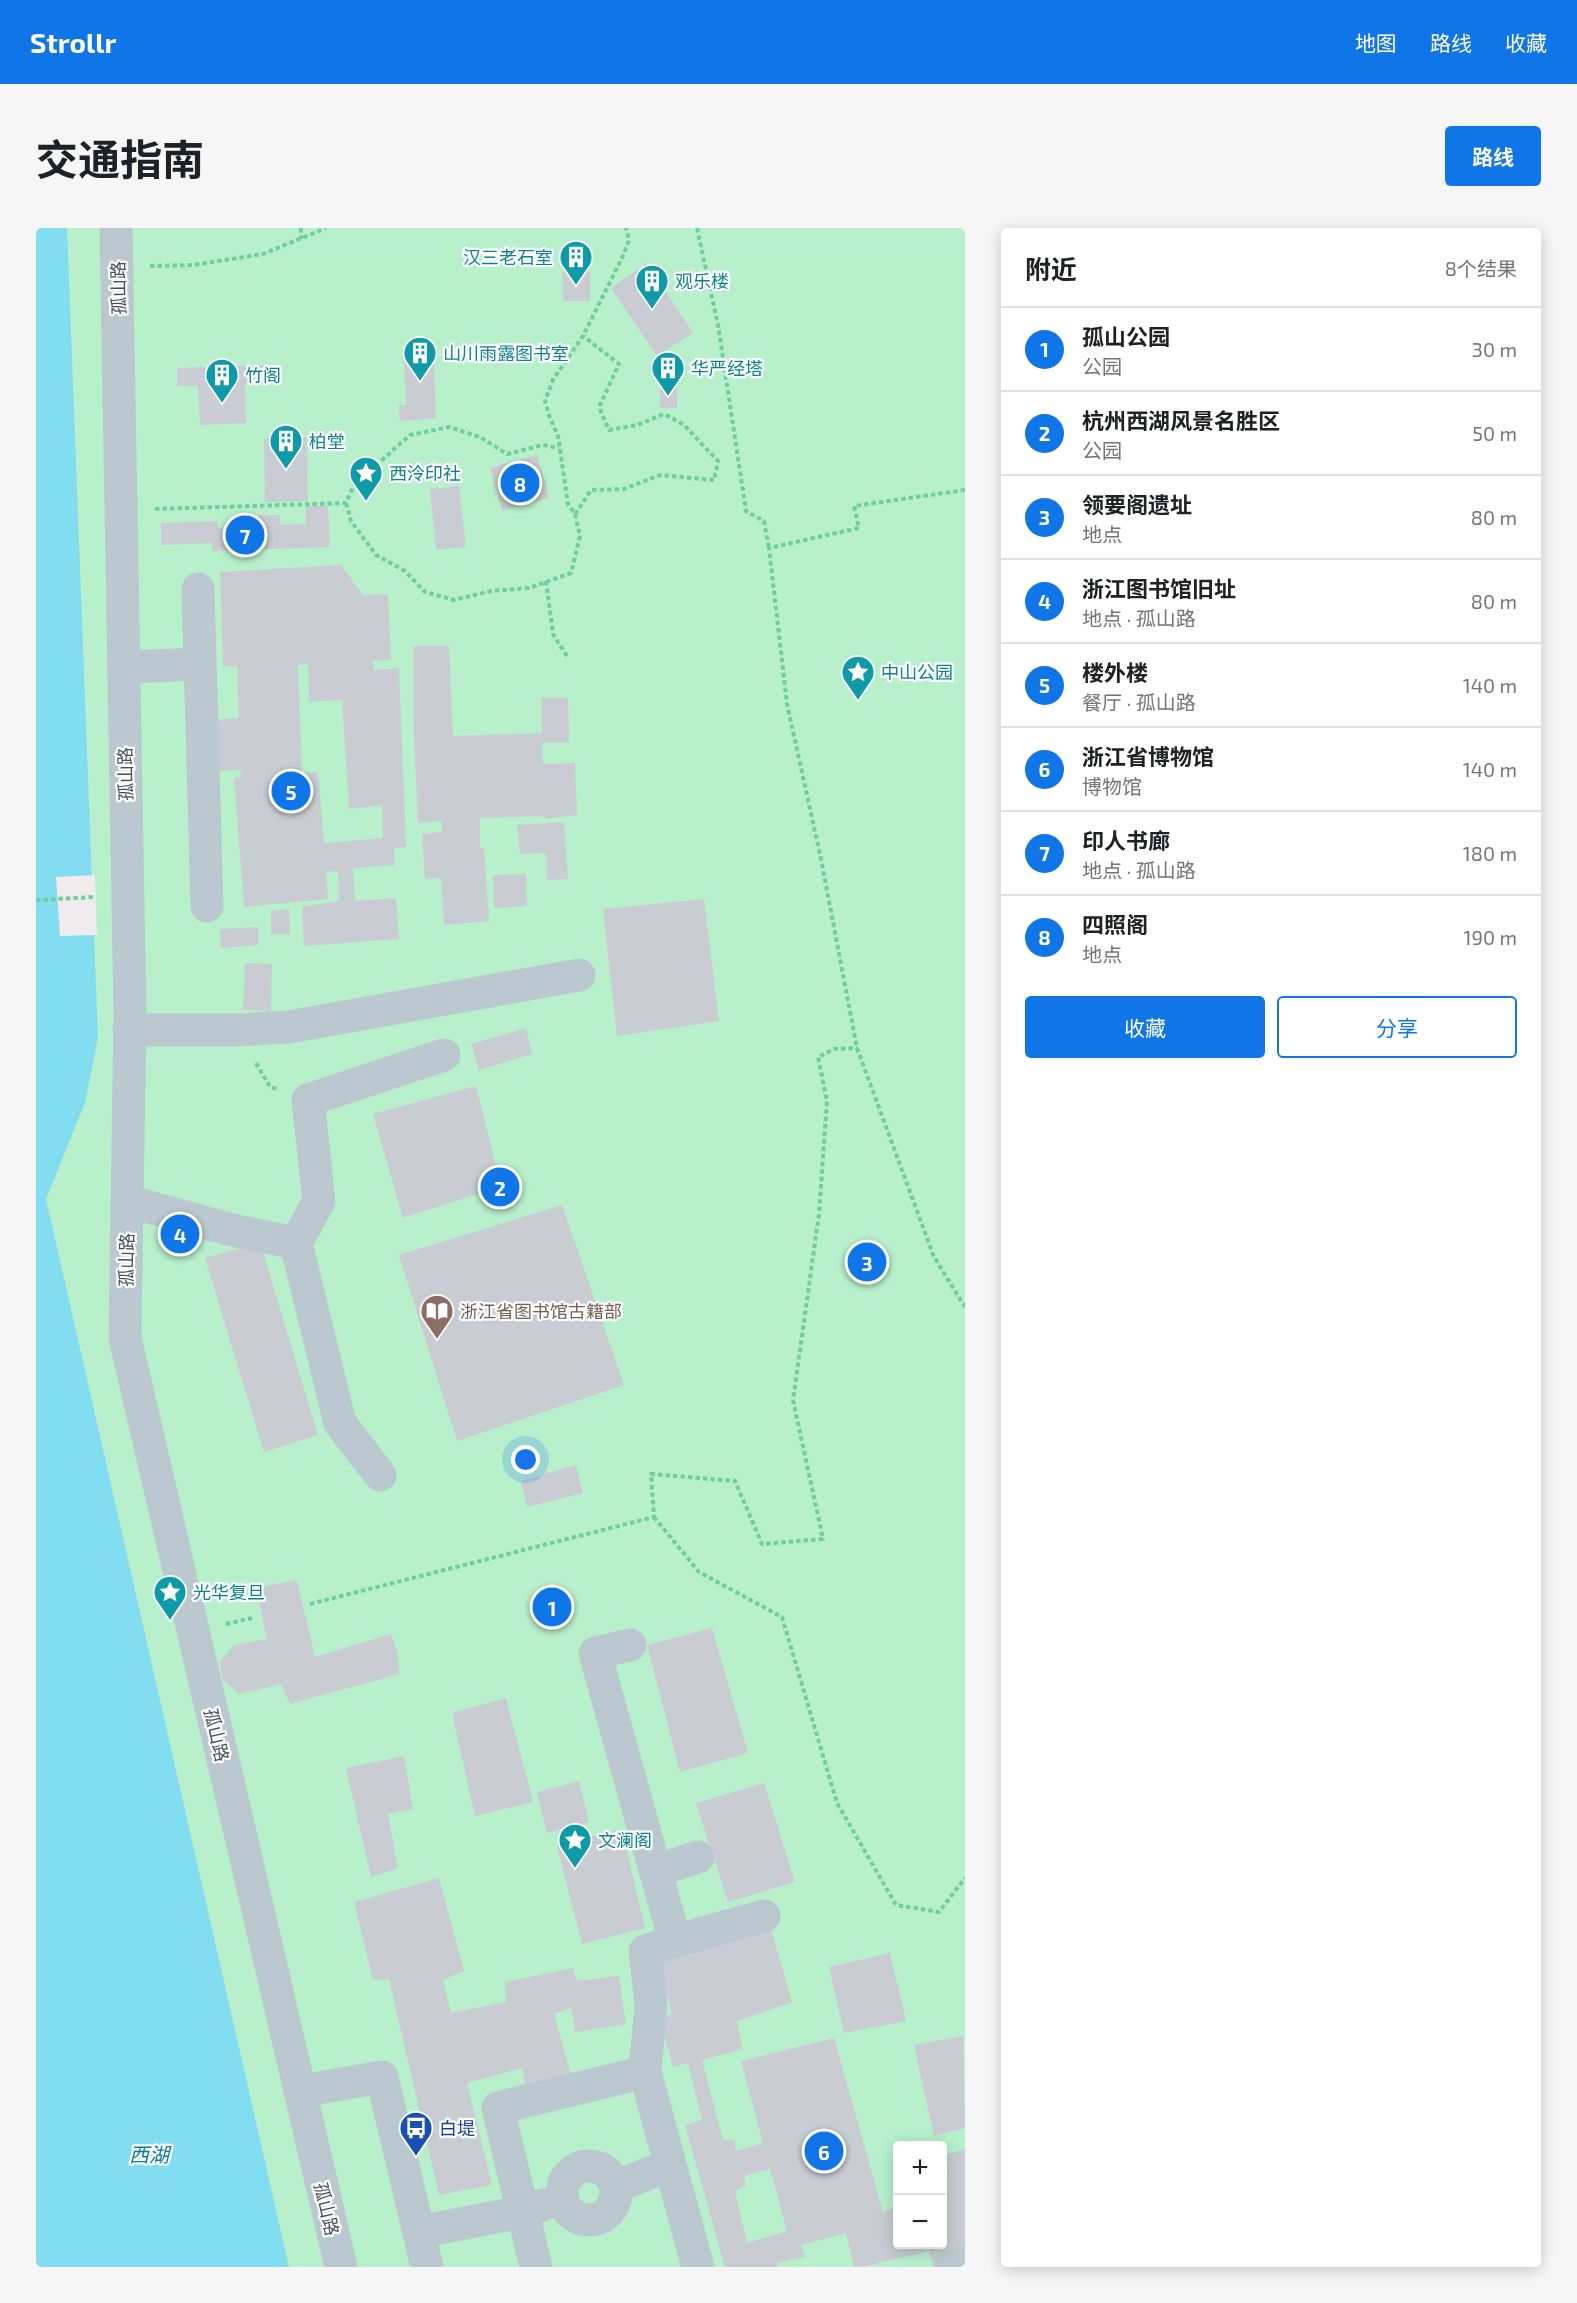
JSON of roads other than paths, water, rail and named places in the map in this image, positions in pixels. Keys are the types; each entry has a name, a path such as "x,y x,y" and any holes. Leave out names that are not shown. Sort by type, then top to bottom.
{"street":[{"name":"孤山路","path":"117,228 129,1030 125,1338 341,2267"},
{"path":"198,589 207,906"},
{"path":"124,667 200,664"},
{"path":"129,1030 238,1030 289,1027 579,975"},
{"path":"380,1475 340,1423 296,1243 320,1201 308,1100 444,1055"},
{"path":"127,1201 232,1230 296,1243"},
{"path":"630,1645 595,1653 675,1941"},
{"path":"655,1871 698,1857"},
{"path":"698,2267 645,2072 651,2005 645,1951 764,1916"},
{"path":"536,2267 521,2212 498,2108 645,2072"},
{"path":"300,2091 382,2077 427,2267"},
{"path":"419,2232 521,2212 562,2199 562,2190 568,2174 583,2166 591,2165 607,2172 615,2187 670,2164"},
{"path":"950,2267 965,2264"}],"water":[{"name":"西湖","path":"36,228 67,228 98,1038 85,1103 46,1199 289,2267 36,2267"}],"place":[{"name":"汉三老石室","path":"576,286"},
{"name":"观乐楼","path":"652,310"},
{"name":"山川雨露图书室","path":"420,382"},
{"name":"华严经塔","path":"668,397"},
{"name":"竹阁","path":"222,404"},
{"name":"柏堂","path":"286,470"},
{"name":"四照阁","path":"520,483"},
{"name":"西泠印社","path":"366,502"},
{"name":"印人书廊","path":"245,535"},
{"name":"中山公园","path":"858,701"},
{"name":"楼外楼","path":"291,791"},
{"name":"杭州西湖风景名胜区","path":"500,1187"},
{"name":"浙江图书馆旧址","path":"180,1234"},
{"name":"领要阁遗址","path":"867,1262"},
{"name":"浙江省图书馆古籍部","path":"437,1340"},
{"name":"孤山公园","path":"552,1607"},
{"name":"光华复旦","path":"170,1621"},
{"name":"文澜阁","path":"575,1869"},
{"name":"浙江省博物馆","path":"824,2151"},
{"name":"白堤","path":"416,2157"}]}
